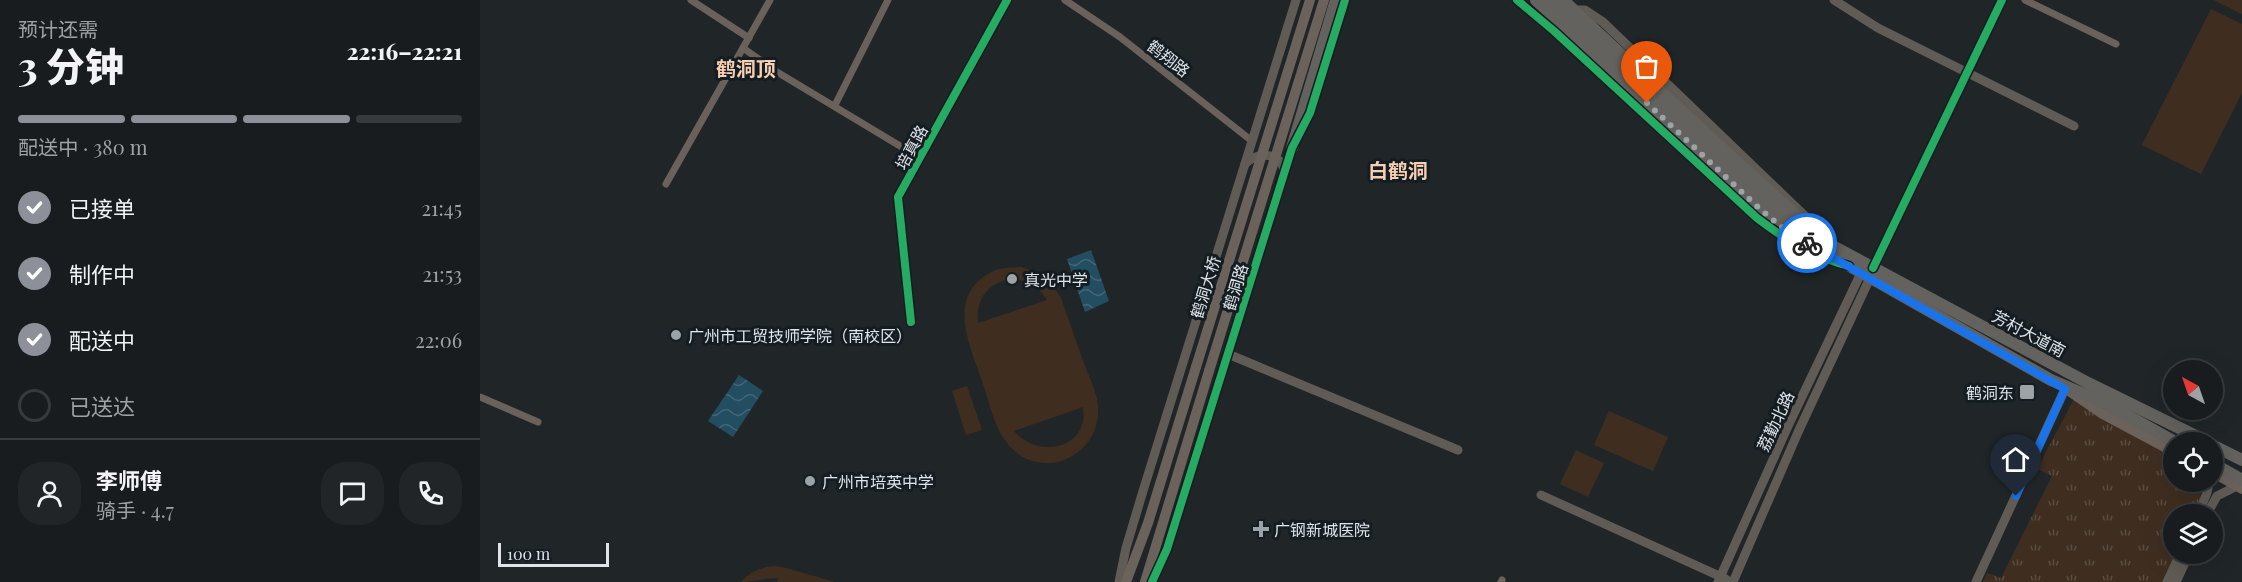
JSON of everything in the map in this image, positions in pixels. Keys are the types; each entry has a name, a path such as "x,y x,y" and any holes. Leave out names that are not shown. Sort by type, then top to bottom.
{"highway":[{"path":"1292,148 1336,0"},
{"path":"1529,0 1569,30"},
{"name":"芳村大道南","path":"1536,0 1685,127 1780,226 1799,239 1849,266 1868,273 2188,432"},
{"name":"芳村大道南","path":"1549,0 1785,218 1837,247 1868,273 2051,380"},
{"path":"1564,5 1685,127"},
{"path":"2051,380 2107,404 2163,435"},
{"path":"2223,450 2240,458"},
{"path":"2223,471 2241,485"}],"main road":[{"name":"鹤洞大桥","path":"1126,582 1148,523 1311,0"},
{"name":"鹤洞大桥","path":"1145,582 1324,0"},
{"name":"芳村大道南","path":"2051,380 2101,413 2163,446"},
{"path":"2223,477 2241,485"}],"street":[{"path":"691,0 749,38"},
{"path":"666,184 770,0"},
{"path":"835,105 888,0"},
{"name":"培真路","path":"911,322 898,197 1007,0"},
{"name":"鹤翔路","path":"1065,0 1120,37 1252,141"},
{"name":"鹤洞路","path":"1119,582 1126,548 1143,491 1296,0"},
{"name":"鹤洞路","path":"1152,582 1167,549 1292,148 1310,113 1345,0"},
{"name":"芳村大道南","path":"1517,0 1554,31 1757,218 1790,242 1821,259 1849,266"},
{"name":"芳村大道南","path":"1544,0 1554,8 1564,5 1585,10 1603,22 1837,247"},
{"path":"1835,0 1878,28 2074,126"},
{"path":"1868,273 2002,0"},
{"path":"2025,0 2116,44"},
{"path":"1554,31 1554,20 1564,5"},
{"path":"743,48 777,72 920,158"},
{"path":"1245,164 1255,156 1269,155 1279,160 1285,172"},
{"name":"荔勤北路","path":"1720,579 1789,424 1868,273"},
{"name":"荔勤北路","path":"1733,582 1868,273"},
{"path":"1228,354 1458,450"},
{"path":"1976,582 2065,389"},
{"path":"480,397 538,422"},
{"path":"2213,504 2217,496 2241,485"},
{"path":"1541,495 1720,579 1733,582"},
{"path":"2168,582 2176,564"},
{"path":"2176,582 2184,564"}],"green space":[{"path":"2214,0 2242,0 2242,14"},
{"path":"2211,9 2242,24 2242,93 2201,174 2142,145"},
{"path":"1021,267 1044,278 1061,298 1097,400 1097,424 1090,439 1079,451 1058,462 1026,459 1009,445 999,430 992,412 968,338 965,307 969,293 979,281 994,271","holes":["1010,279 1032,284 1047,300 978,323 979,307 984,294 995,285","1083,407 1083,421 1079,432 1071,440 1060,445 1049,447 1036,445 1024,440 1014,431"]},
{"path":"967,386 982,430 966,435 952,391"},
{"path":"2074,399 2163,451 2163,492 2201,492 2199,504 2163,504 2163,564 2170,564 2162,582 1983,582 1987,573 2001,578 2052,476 2037,469"},
{"path":"1609,411 1668,437 1653,471 1594,445"},
{"path":"1576,450 1604,463 1588,497 1560,484"},
{"path":"776,566 835,582 777,582 778,578 741,582 757,570"}],"water":[{"path":"1091,250 1109,301 1085,312 1067,259"},
{"path":"739,375 763,391 733,437 708,421"}],"cycle path":[{"path":"911,322 898,197 1007,0"},
{"path":"1152,582 1167,549 1292,148 1310,113 1345,0"},
{"path":"1517,0 1554,31 1757,218 1800,247 1823,258 1849,266"},
{"path":"1873,268 2002,0"}],"way so far":[{"path":"1647,103 1761,210 1789,233 1807,243"}],"place":[{"name":"真光中学","path":"1012,279"},
{"name":"广州市工贸技师学院（南校区）","path":"676,335"},
{"name":"鹤洞东","path":"2027,392"},
{"name":"广州市培英中学","path":"810,481"},
{"name":"广钢新城医院","path":"1261,529"}],"district":[{"name":"鹤洞顶","path":"746,67"},
{"name":"白鹤洞","path":"1398,169"}],"route":[{"path":"1807,243 2065,389 2016,496"}]}
